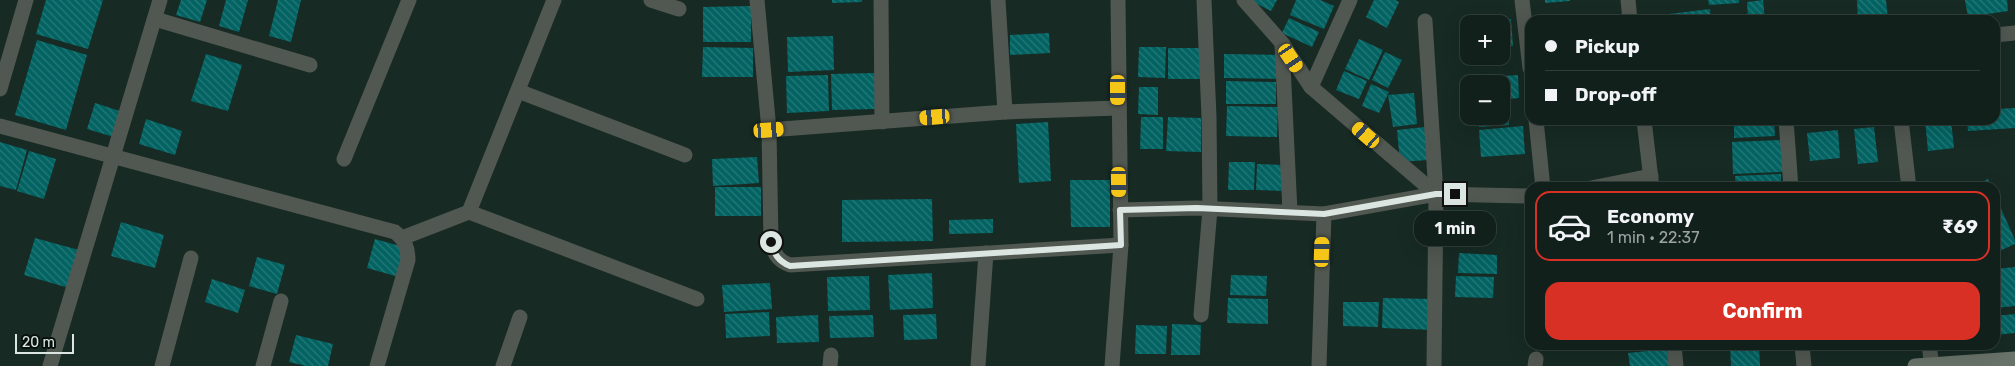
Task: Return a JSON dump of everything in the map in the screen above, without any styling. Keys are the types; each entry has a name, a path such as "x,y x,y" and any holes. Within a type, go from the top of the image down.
{"street":[{"path":"0,89 26,0"},
{"path":"50,366 160,0"},
{"path":"344,159 408,0"},
{"path":"469,212 554,0"},
{"path":"651,0 680,10"},
{"path":"757,0 769,130 771,242 780,262 790,266 1121,245"},
{"path":"881,0 882,122"},
{"path":"998,0 1006,112"},
{"path":"1112,366 1121,245 1118,0"},
{"path":"1201,316 1210,209 1209,116 1204,0"},
{"path":"1244,0 1282,43 1311,87 1436,194"},
{"path":"1311,87 1350,0"},
{"path":"1522,0 1525,26"},
{"path":"1628,0 1630,15"},
{"path":"155,19 310,65"},
{"path":"1425,21 1436,194 1434,366"},
{"path":"2000,36 2015,34"},
{"path":"1282,43 1290,212"},
{"path":"518,91 685,156"},
{"path":"769,130 1006,112 1118,108"},
{"path":"1537,125 1542,182"},
{"path":"1645,125 1652,182"},
{"path":"1786,125 1791,182"},
{"path":"1902,125 1908,182"},
{"path":"0,126 395,232 402,238 407,249 408,260 377,366"},
{"path":"1120,210 1210,209 1324,214 1436,194 1525,196"},
{"path":"402,238 469,212 697,299"},
{"path":"1318,366 1324,214"},
{"path":"978,366 986,254"},
{"path":"162,366 191,258"},
{"path":"263,366 282,300"},
{"path":"503,366 520,317"},
{"path":"1674,350 1676,366"},
{"path":"1802,350 1804,366"},
{"path":"1930,350 1932,365"},
{"path":"1915,366 2015,359"}],"building":[{"path":"46,0 103,0 88,49 36,34"},
{"path":"181,0 207,0 200,22 176,15"},
{"path":"226,0 248,0 239,32 219,26"},
{"path":"278,0 301,0 291,42 269,36"},
{"path":"832,0 862,0 862,2 832,3"},
{"path":"1249,0 1277,0 1271,11"},
{"path":"1296,0 1320,0 1334,6 1324,29 1290,15"},
{"path":"1374,0 1395,0 1399,2 1387,28 1366,17"},
{"path":"1545,0 1570,0 1570,1 1545,3"},
{"path":"1708,0 1739,0 1739,3 1709,5"},
{"path":"1763,0 1764,15 1748,15 1747,2"},
{"path":"1857,0 1886,0 1888,15 1858,15"},
{"path":"1965,0 2007,0 2008,11 1968,15"},
{"path":"751,6 751,42 703,42 703,7"},
{"path":"1710,9 1711,15 1669,15"},
{"path":"1289,18 1319,32 1312,47 1282,33"},
{"path":"1510,19 1513,46 1510,46"},
{"path":"1049,33 1050,53 1010,55 1010,35"},
{"path":"833,36 834,70 788,72 787,37"},
{"path":"1359,39 1383,50 1369,80 1345,69"},
{"path":"37,40 87,55 66,130 15,115"},
{"path":"703,47 753,48 753,77 702,77"},
{"path":"1139,47 1166,47 1165,78 1138,77"},
{"path":"1168,48 1201,48 1202,79 1168,79"},
{"path":"1385,52 1402,60 1388,88 1372,80"},
{"path":"206,54 242,65 228,111 191,101"},
{"path":"1224,54 1279,55 1279,79 1224,78"},
{"path":"1344,71 1367,81 1359,99 1336,90"},
{"path":"875,73 876,109 832,110 831,74"},
{"path":"828,75 829,111 787,113 786,76"},
{"path":"1518,75 1519,98 1510,99 1510,76"},
{"path":"1226,81 1276,82 1276,104 1226,104"},
{"path":"1371,84 1389,92 1379,113 1362,106"},
{"path":"1139,87 1158,87 1158,115 1138,114"},
{"path":"1414,93 1417,124 1393,127 1388,95"},
{"path":"95,103 126,113 117,138 87,129"},
{"path":"1227,106 1278,107 1277,137 1226,136"},
{"path":"2015,108 2015,128 1968,131 1967,125 2000,125 2000,109"},
{"path":"1141,117 1163,117 1163,149 1140,149"},
{"path":"1168,117 1201,118 1201,152 1166,151"},
{"path":"146,119 182,131 175,155 139,144"},
{"path":"1048,122 1051,181 1019,183 1016,124"},
{"path":"1479,125 1509,125 1479,127"},
{"path":"1734,125 1774,125 1775,136 1734,138"},
{"path":"1925,125 1952,125 1954,148 1928,151"},
{"path":"1523,126 1525,154 1481,157 1479,130"},
{"path":"1425,127 1428,160 1400,162 1397,130"},
{"path":"1874,127 1878,162 1858,164 1854,129"},
{"path":"1838,130 1840,158 1810,161 1807,133"},
{"path":"1781,140 1783,172 1733,174 1732,142"},
{"path":"0,142 27,150 16,190 0,186"},
{"path":"29,151 56,159 44,199 17,191"},
{"path":"757,157 759,183 713,186 712,159"},
{"path":"1229,162 1255,162 1254,190 1228,190"},
{"path":"1257,164 1285,165 1284,191 1256,190"},
{"path":"1781,174 1781,182 1736,182 1735,176"},
{"path":"1070,180 1110,180 1110,227 1071,227"},
{"path":"715,187 761,187 761,216 715,216"},
{"path":"932,199 933,241 842,242 842,200"},
{"path":"2000,206 2015,240 2015,244 2000,251"},
{"path":"993,219 993,233 949,234 949,220"},
{"path":"121,222 164,235 155,268 111,256"},
{"path":"35,238 79,250 69,288 24,275"},
{"path":"375,239 407,248 399,277 367,268"},
{"path":"1459,253 1497,255 1497,274 1458,273"},
{"path":"257,257 285,265 277,294 249,286"},
{"path":"2015,267 2015,306 2000,308 2000,268"},
{"path":"932,273 933,308 890,310 888,275"},
{"path":"1231,275 1267,276 1266,296 1230,295"},
{"path":"869,276 870,310 828,311 827,277"},
{"path":"1456,276 1494,277 1493,298 1455,297"},
{"path":"212,279 245,290 238,313 205,302"},
{"path":"770,283 772,309 724,312 722,285"},
{"path":"1228,298 1268,299 1268,324 1227,323"},
{"path":"1383,298 1434,299 1433,330 1382,328"},
{"path":"1343,302 1379,302 1378,327 1343,326"},
{"path":"769,312 770,336 726,338 725,314"},
{"path":"936,314 937,339 904,340 903,315"},
{"path":"2015,314 2015,333 2000,334 2000,316"},
{"path":"818,315 819,342 777,343 776,317"},
{"path":"873,315 874,337 830,338 829,316"},
{"path":"1172,324 1201,325 1200,355 1171,355"},
{"path":"1136,325 1167,326 1166,354 1135,354"},
{"path":"296,335 333,344 328,366 306,366 289,362"},
{"path":"1667,350 1670,366 1630,366 1628,353"},
{"path":"1730,350 1759,350 1760,366 1731,366"}],"route":[{"path":"771,242 780,262 790,266 1121,245 1120,210 1197,208 1324,214 1436,194 1455,194"}]}
